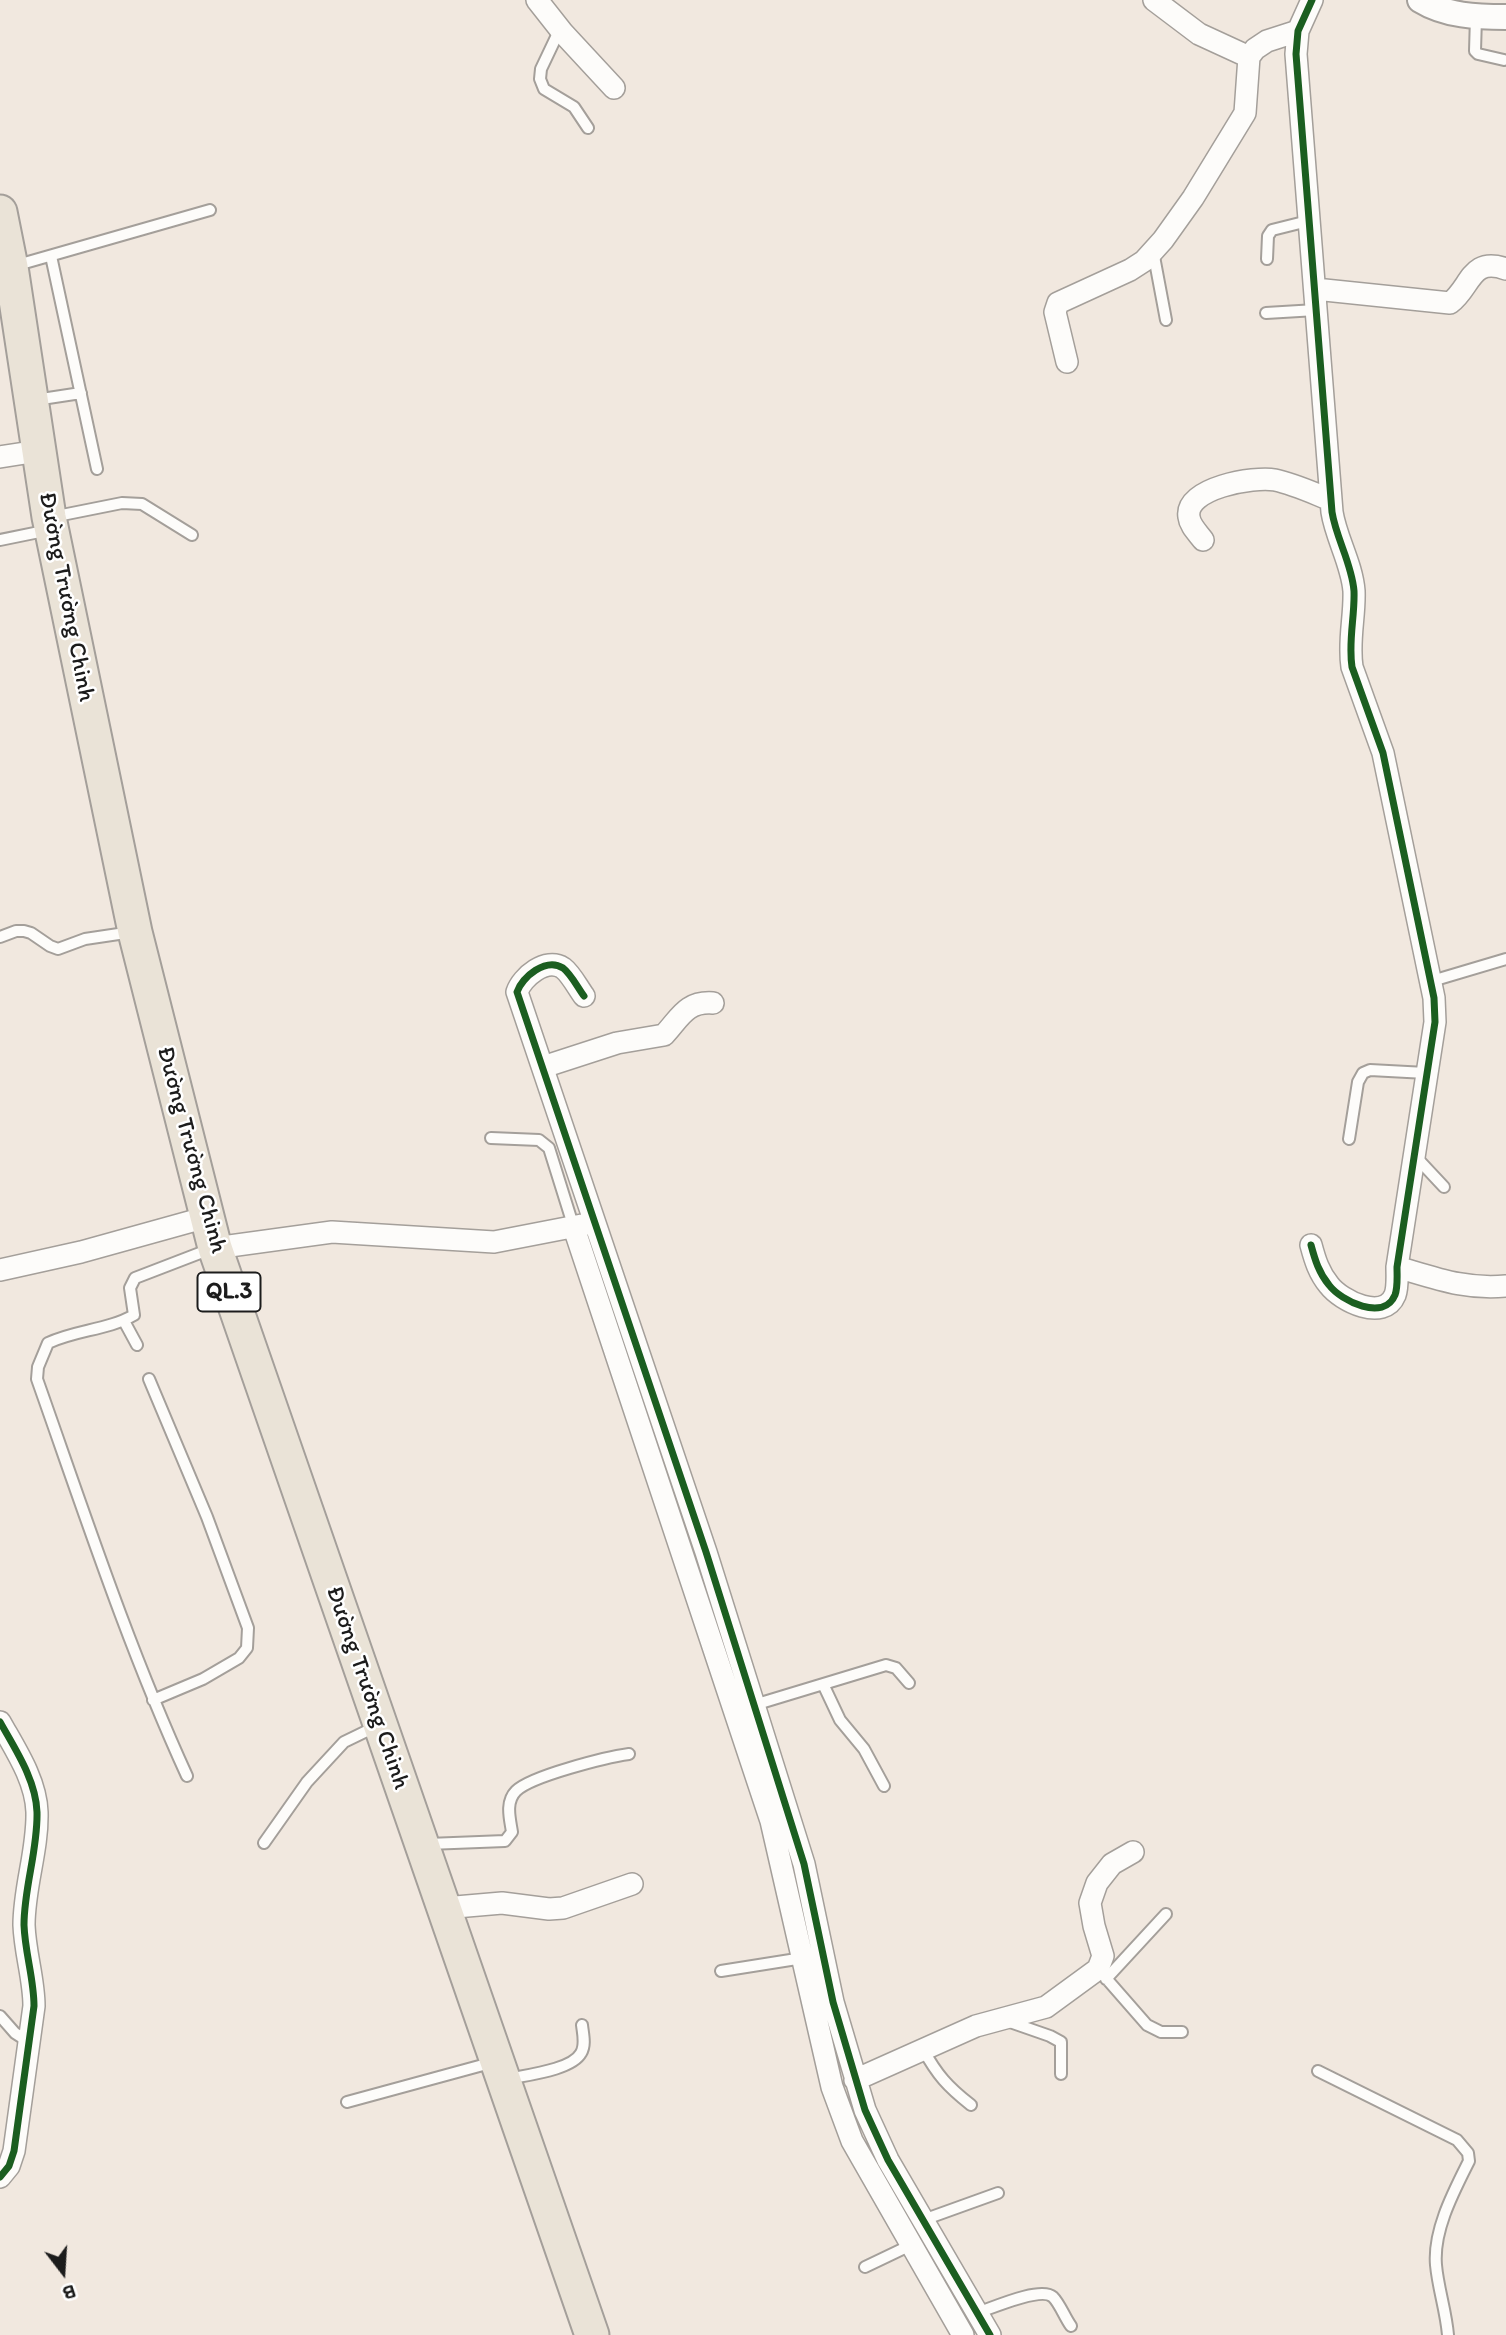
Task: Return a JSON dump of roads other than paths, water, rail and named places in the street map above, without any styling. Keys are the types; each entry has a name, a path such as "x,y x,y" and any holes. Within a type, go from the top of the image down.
{"highway":[{"name":"Đường Trường Chinh","path":"0,212 8,275 50,523 135,932 211,1232 592,2335"}],"street":[{"path":"537,0 614,88"},
{"path":"1154,0 1199,34 1249,57"},
{"path":"1311,1245 1316,1265 1329,1287 1343,1299 1361,1306 1380,1308 1392,1300 1396,1293 1397,1267 1435,1022 1432,981 1382,752 1352,667 1350,651 1354,592 1334,526 1296,54 1298,31 1312,0"},
{"path":"1420,0 1432,8 1476,17 1506,17"},
{"path":"1067,362 1055,312 1058,303 1130,270 1153,251 1194,198 1245,113 1249,57 1255,49 1268,41 1298,31"},
{"path":"1315,299 1450,303 1478,270 1495,265 1506,269"},
{"path":"0,457 38,451"},
{"path":"1203,540 1192,526 1188,516 1190,508 1196,498 1226,485 1274,480 1331,500"},
{"path":"584,996 562,967 554,965 546,966 522,980 517,992 543,1067 584,1225 696,1555 754,1705 809,1882 832,2002 855,2080 875,2135 990,2335"},
{"path":"543,1067 617,1043 664,1035 688,1007 701,1002 713,1003"},
{"path":"0,1270 81,1252 211,1232 332,1232 494,1242 584,1225"},
{"path":"1397,1267 1460,1286 1506,1286"},
{"path":"696,1555 771,1821 832,2087 842,2118 852,2141 963,2335"},
{"path":"0,1722 22,1762 37,1810 24,1927 34,1987 29,2042 14,2151 9,2166 0,2177"},
{"path":"855,2080 976,2026 1046,2007 1102,1974 1103,1956 1090,1903 1097,1883 1112,1864 1133,1852"},
{"path":"443,1908 502,1903 549,1909 563,1908 632,1884"}],"lane":[{"path":"1476,17 1475,51 1504,60"},
{"path":"560,29 541,69 540,79 544,89 574,107 588,128"},
{"path":"8,275 51,256 210,210"},
{"path":"1267,260 1268,236 1272,230 1308,221"},
{"path":"1153,251 1166,320"},
{"path":"51,256 97,469"},
{"path":"1266,313 1315,299"},
{"path":"31,401 81,393"},
{"path":"0,540 122,503 142,504 192,535"},
{"path":"0,937 16,930 24,931 58,949 85,939 135,932"},
{"path":"1432,981 1506,959"},
{"path":"1349,1139 1358,1082 1363,1073 1370,1070 1426,1073"},
{"path":"491,1138 539,1140 549,1148 584,1225"},
{"path":"1414,1154 1444,1186"},
{"path":"187,1776 153,1700 37,1379 38,1367 48,1343 63,1336 124,1321 134,1315 130,1288 135,1278 211,1232"},
{"path":"124,1321 138,1345"},
{"path":"149,1379 207,1517 248,1628 247,1648 239,1658 203,1679 153,1700"},
{"path":"754,1705 886,1665 896,1668 909,1683"},
{"path":"822,1684 840,1720 864,1749 884,1786"},
{"path":"264,1843 307,1782 344,1742 380,1725"},
{"path":"421,1844 505,1841 512,1832 508,1805 516,1791 533,1781 592,1762 629,1754"},
{"path":"1166,1914 1102,1974 1147,2025 1161,2032 1182,2032"},
{"path":"721,1971 803,1958"},
{"path":"0,2016 15,2033 29,2042"},
{"path":"1001,2019 1061,2042 1061,2074"},
{"path":"347,2102 500,2071 568,2065 581,2055 584,2046 582,2025"},
{"path":"923,2049 947,2087 971,2105"},
{"path":"1318,2071 1457,2140 1468,2152 1469,2161 1439,2231 1436,2263 1446,2309 1448,2335"},
{"path":"923,2220 998,2193"},
{"path":"865,2267 911,2245"},
{"path":"977,2313 1022,2297 1045,2293 1052,2297 1071,2326"}]}
